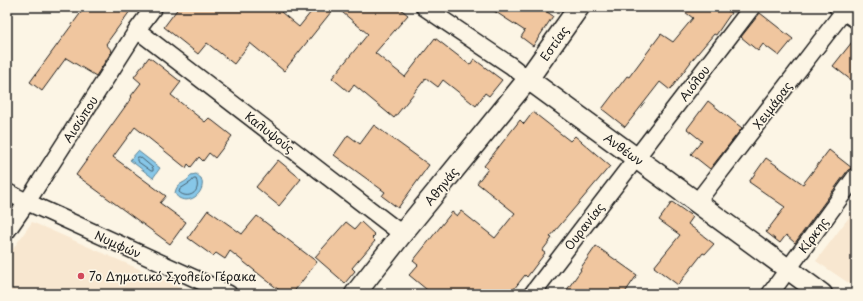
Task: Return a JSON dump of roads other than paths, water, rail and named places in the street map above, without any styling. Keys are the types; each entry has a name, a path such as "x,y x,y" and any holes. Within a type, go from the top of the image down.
{"street":[{"name":"Αισώπου","path":"7,231 137,30 154,7"},
{"name":"Ανθέων","path":"424,7 510,65 822,294"},
{"name":"Εστίας","path":"528,79 579,7"},
{"name":"Αιόλου","path":"637,158 746,9"},
{"name":"Χειμάρας","path":"697,202 846,11"},
{"name":"Καλυψούς","path":"137,30 402,234"},
{"name":"Αθηνάς","path":"355,294 528,79"},
{"name":"Ουρανίας","path":"532,294 637,158"},
{"name":"Κίρκης","path":"770,294 856,176"},
{"name":"Νυμφών","path":"7,192 229,294"}],"water":[{"path":"138,151 160,168 153,178 130,160"},
{"path":"196,174 201,178 202,183 202,188 197,196 188,200 178,198 175,193 176,189 191,175"}],"place":[{"name":"7o Δημοτικό Σχολείο Γέρακα","path":"81,276"}]}
